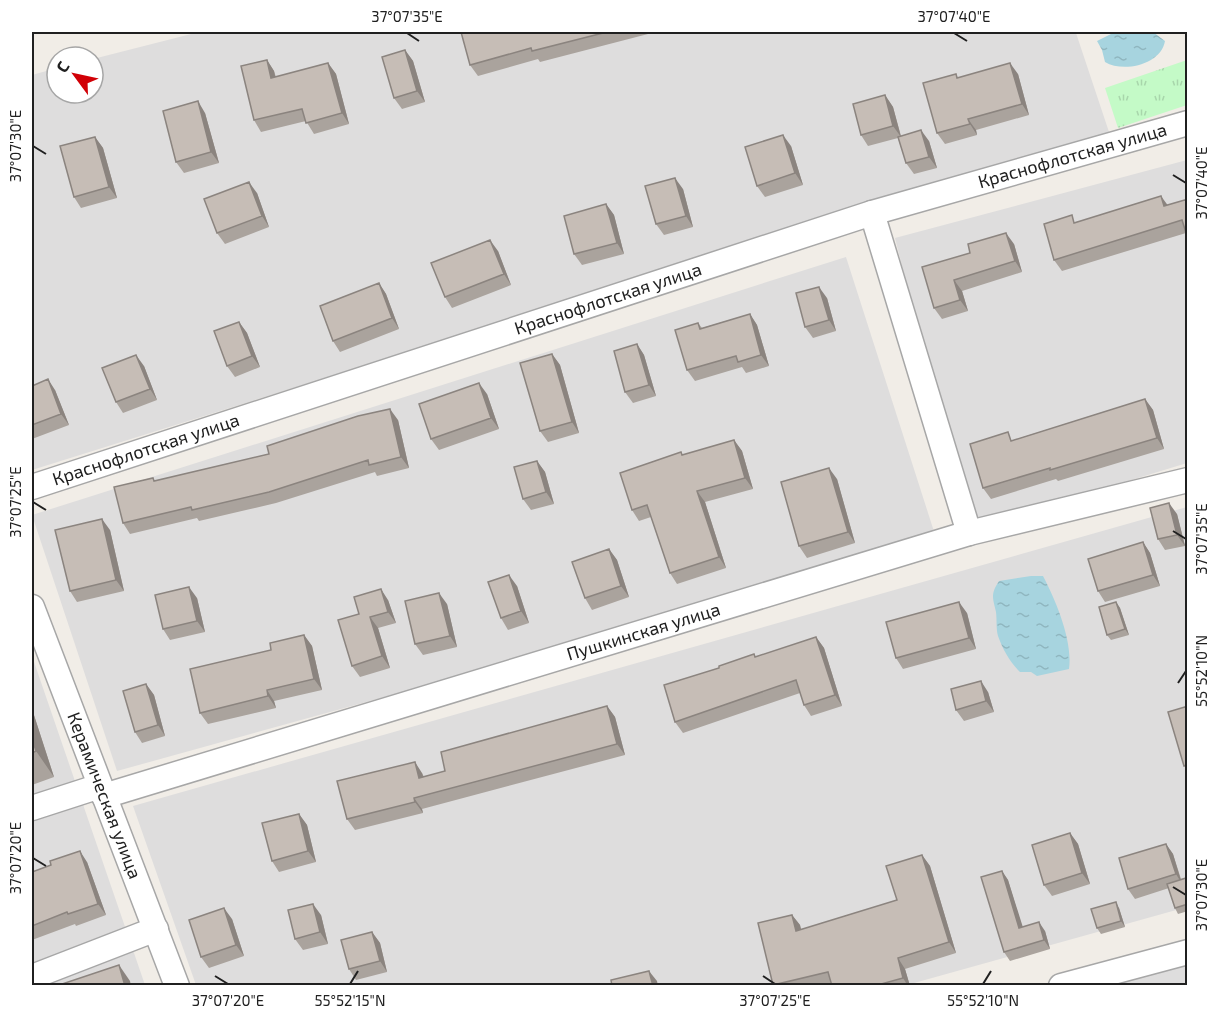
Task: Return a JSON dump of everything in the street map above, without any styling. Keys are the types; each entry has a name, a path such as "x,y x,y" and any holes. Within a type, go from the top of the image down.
{"street":[{"name":"Краснофлотская улица","path":"32,487 872,213 1188,123"},
{"path":"872,213 969,533"},
{"name":"Пушкинская улица","path":"32,808 102,791 969,533 1188,480"},
{"name":"Керамическая улица","path":"32,607 177,986"},
{"path":"32,977 156,928"},
{"path":"1061,986 1188,952"}],"shaded area":[{"path":"199,32 1078,32 1076,33 1109,132 32,470 32,75 45,71 45,105 105,105 105,56"},
{"path":"1187,160 1187,463 968,530 895,238"},
{"path":"846,257 938,544 117,771 32,515"},
{"path":"1187,507 1187,907 907,985 196,985 133,806"},
{"path":"32,656 145,985 32,985"},
{"path":"1187,956 1187,985 1075,985"}],"green space":[{"path":"1187,60 1187,105 1118,128 1105,88"}],"water":[{"path":"1115,32 1153,32 1165,41 1162,49 1149,61 1131,67 1121,67 1105,62 1097,41"},
{"path":"1043,576 1058,609 1066,634 1070,658 1069,669 1037,676 1031,672 1020,672 1010,660 1000,641 997,633 994,590 999,581"}],"building":[{"path":"461,32 607,32 532,51 531,48 470,65"},
{"path":"405,50 417,91 394,98 382,57"},
{"path":"267,60 271,78 328,63 342,113 306,123 302,109 254,120 241,66"},
{"path":"1010,63 1022,104 968,119 970,124 937,133 923,83 956,74 957,78"},
{"path":"885,95 893,126 861,135 853,104"},
{"path":"198,101 211,152 176,162 163,111"},
{"path":"921,130 929,157 906,163 898,137"},
{"path":"783,135 795,173 757,186 745,147"},
{"path":"95,137 109,187 74,197 60,146"},
{"path":"675,178 686,216 656,224 645,186"},
{"path":"249,182 262,216 217,233 204,199"},
{"path":"1161,196 1164,206 1188,199 1188,239 1182,220 1054,260 1044,224 1072,215 1074,223"},
{"path":"606,204 617,243 574,254 564,216"},
{"path":"1006,233 1015,261 954,280 960,300 934,308 922,267 970,253 968,244"},
{"path":"490,240 504,274 445,297 431,263"},
{"path":"379,283 392,318 333,341 320,306"},
{"path":"819,287 829,320 805,327 796,293"},
{"path":"750,314 761,355 738,362 736,356 687,370 675,330 698,323 700,329"},
{"path":"239,322 252,356 227,366 214,331"},
{"path":"637,344 649,385 625,392 614,351"},
{"path":"552,354 572,422 540,431 520,363"},
{"path":"136,355 150,389 116,402 102,368"},
{"path":"48,379 61,414 32,425 32,386"},
{"path":"479,383 491,418 431,439 419,404"},
{"path":"1145,399 1157,438 983,488 970,444 1008,432 1011,441"},
{"path":"390,409 401,457 369,465 368,460 269,492 123,523 114,487 153,478 154,481 269,454 267,446 358,416"},
{"path":"734,440 745,478 697,491 719,557 670,573 647,505 632,510 620,473 681,452 682,455"},
{"path":"537,461 546,492 523,499 514,467"},
{"path":"829,468 848,532 799,546 781,482"},
{"path":"1169,503 1177,535 1158,539 1150,508"},
{"path":"102,519 116,580 70,591 55,530"},
{"path":"1143,542 1153,575 1098,591 1088,559"},
{"path":"609,549 621,586 585,598 572,562"},
{"path":"509,575 521,611 501,618 488,582"},
{"path":"189,587 197,621 163,629 155,595"},
{"path":"381,589 388,612 370,617 382,656 352,666 338,620 359,614 354,597"},
{"path":"439,593 450,636 415,644 405,601"},
{"path":"959,602 969,638 896,658 886,622"},
{"path":"1116,602 1125,629 1107,635 1099,607"},
{"path":"304,635 314,679 267,690 268,696 200,713 190,669 271,650 270,643"},
{"path":"816,637 835,695 804,705 796,680 675,722 664,685 719,668 719,666 754,654 755,657"},
{"path":"981,681 986,701 956,710 951,689"},
{"path":"146,684 158,725 135,732 123,691"},
{"path":"607,706 617,744 414,798 415,802 347,819 337,781 415,762 419,778 445,771 441,752"},
{"path":"1188,706 1188,765 1184,766 1168,712"},
{"path":"32,738 36,751 32,753"},
{"path":"299,814 308,851 272,861 262,823"},
{"path":"1070,833 1082,873 1044,885 1032,845"},
{"path":"1166,844 1176,874 1128,889 1119,858"},
{"path":"80,851 98,904 68,914 67,912 32,926 32,872 51,865 50,861"},
{"path":"922,855 949,942 898,958 903,978 874,986 832,986 828,972 773,985 758,923 792,915 796,931 897,900 886,866"},
{"path":"1002,871 1019,928 1039,922 1044,940 1004,952 981,877"},
{"path":"1186,878 1188,904 1175,908 1167,884"},
{"path":"1116,902 1121,921 1097,928 1091,909"},
{"path":"313,904 320,932 295,939 288,910"},
{"path":"224,908 236,945 201,957 189,920"},
{"path":"372,932 380,961 349,969 341,940"},
{"path":"119,965 125,986 59,986 59,985"},
{"path":"649,971 653,986 612,986 611,980"}]}
